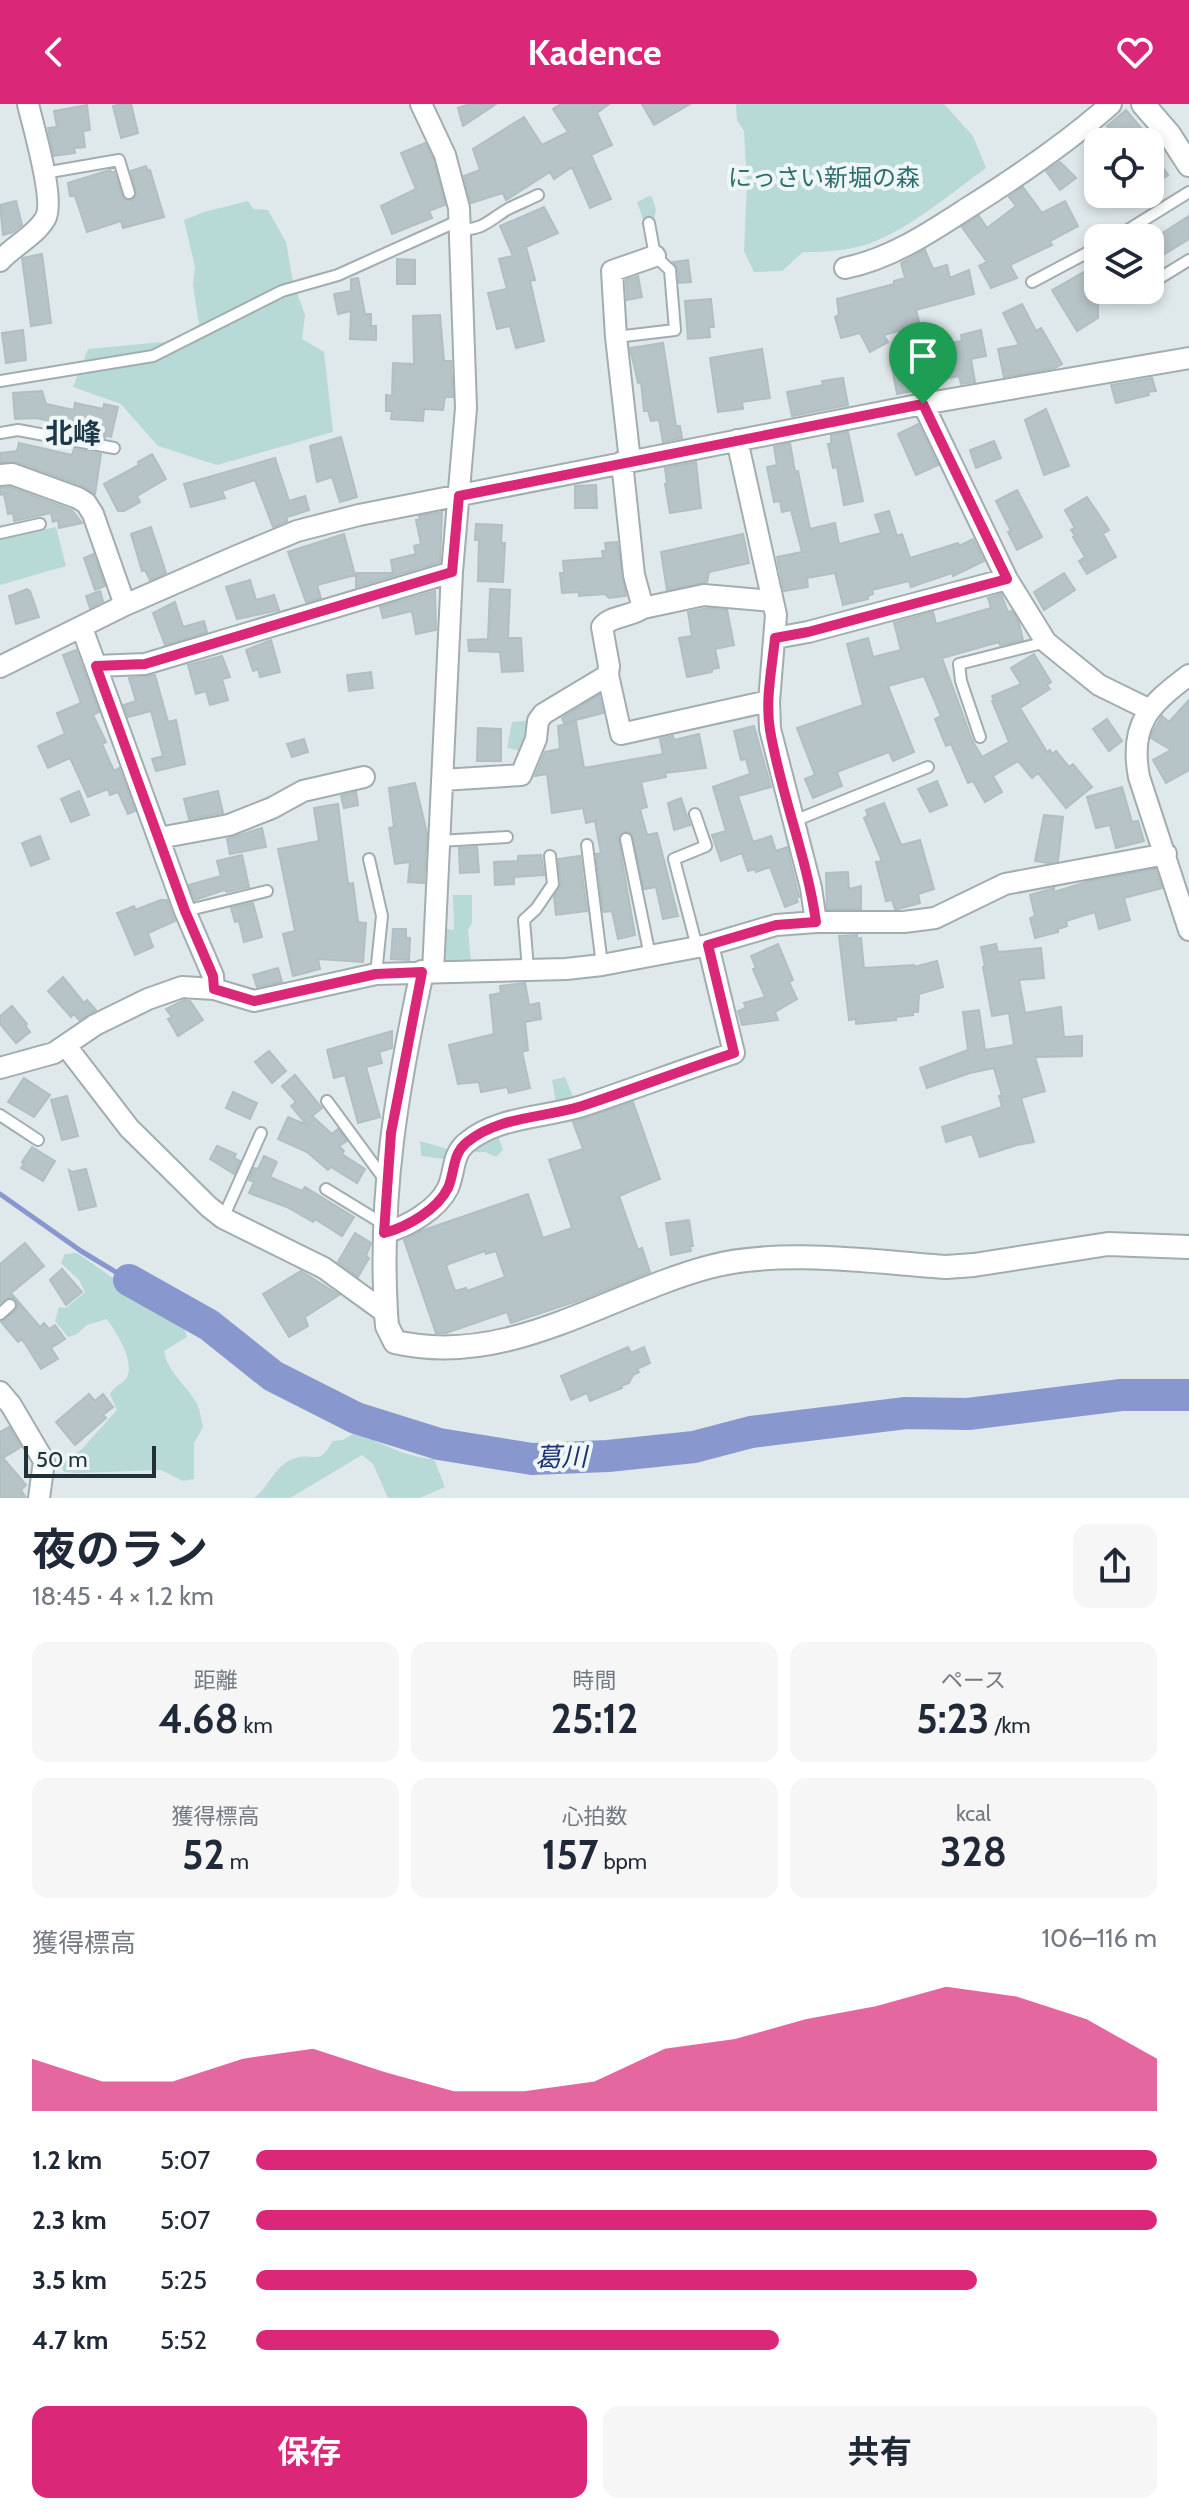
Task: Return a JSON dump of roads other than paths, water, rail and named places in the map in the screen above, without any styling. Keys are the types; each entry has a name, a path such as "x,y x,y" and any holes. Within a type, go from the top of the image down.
{"street":[{"path":"0,261 46,218 49,210 28,104"},
{"path":"845,268 890,253 945,222 1074,137 1111,104"},
{"path":"1143,104 1169,134 1189,165"},
{"path":"429,107 445,155 461,224 466,408 452,572 439,841 427,972 402,1065 387,1182 386,1313 387,1326 395,1342 420,1348 471,1345 533,1334 682,1276 709,1267 760,1258 946,1267 1108,1244 1189,1247"},
{"path":"643,608 634,575 612,271 655,256"},
{"path":"1,660 82,628 125,605 297,531 359,515 923,404 1189,358"},
{"path":"923,404 1007,579 1046,642 1099,685 1150,710"},
{"path":"737,440 776,615 769,701 770,729 811,888 816,922"},
{"path":"0,475 12,474 86,503 93,514 125,605"},
{"path":"96,666 145,664 452,572"},
{"path":"775,638 1007,579"},
{"path":"769,701 621,734 608,675 602,627 606,621 643,608 704,595 772,601"},
{"path":"82,628 185,911 213,976 214,989"},
{"path":"442,780 521,775 543,714 608,675"},
{"path":"1189,675 1165,693 1150,710 1138,731 1135,753 1139,777 1189,930"},
{"path":"159,838 240,821 303,791 364,777"},
{"path":"0,1068 54,1053 95,1025 166,992 195,986 254,1001 376,974 566,969 602,965 703,946 776,925 904,922 935,918 1005,884 1166,854"},
{"path":"385,1229 403,1228 440,1201 448,1187 456,1156 465,1144 492,1128 579,1107 734,1053 703,946"},
{"path":"66,1046 129,1128 209,1207 223,1218 324,1268 386,1313"},
{"path":"4,1405 44,1461 39,1498"}],"lane":[{"path":"44,173 119,160 129,193"},
{"path":"1138,224 1189,192"},
{"path":"0,381 153,356 282,291 338,275 461,224 471,229 490,222 538,195"},
{"path":"616,337 675,330 670,270 655,256 649,223"},
{"path":"1032,282 1084,254"},
{"path":"1164,275 1189,260"},
{"path":"0,433 18,430 114,448"},
{"path":"0,533 40,524"},
{"path":"980,737 961,681 959,664 1046,642"},
{"path":"794,821 928,767"},
{"path":"695,814 706,846 674,859 703,946"},
{"path":"439,841 507,837"},
{"path":"626,839 650,956"},
{"path":"587,845 602,965"},
{"path":"528,969 524,920 536,909 553,884 550,856"},
{"path":"369,859 382,916 376,974"},
{"path":"185,911 267,891"},
{"path":"327,1101 387,1182"},
{"path":"0,1115 38,1140"},
{"path":"223,1218 261,1133"},
{"path":"326,1189 385,1229"},
{"path":"0,1314 10,1305"}],"waterway":[{"name":"葛川","path":"0,1194 81,1251 129,1280"},
{"name":"葛川","path":"129,1280 209,1325 273,1376 356,1418 439,1444 532,1459 608,1456 694,1447 751,1432 906,1413 968,1414 1121,1395 1189,1395"}],"district":[{"name":"北峰","path":"73,433"}],"park label":[{"name":"にっさい新堀の森","path":"824,178"}]}
